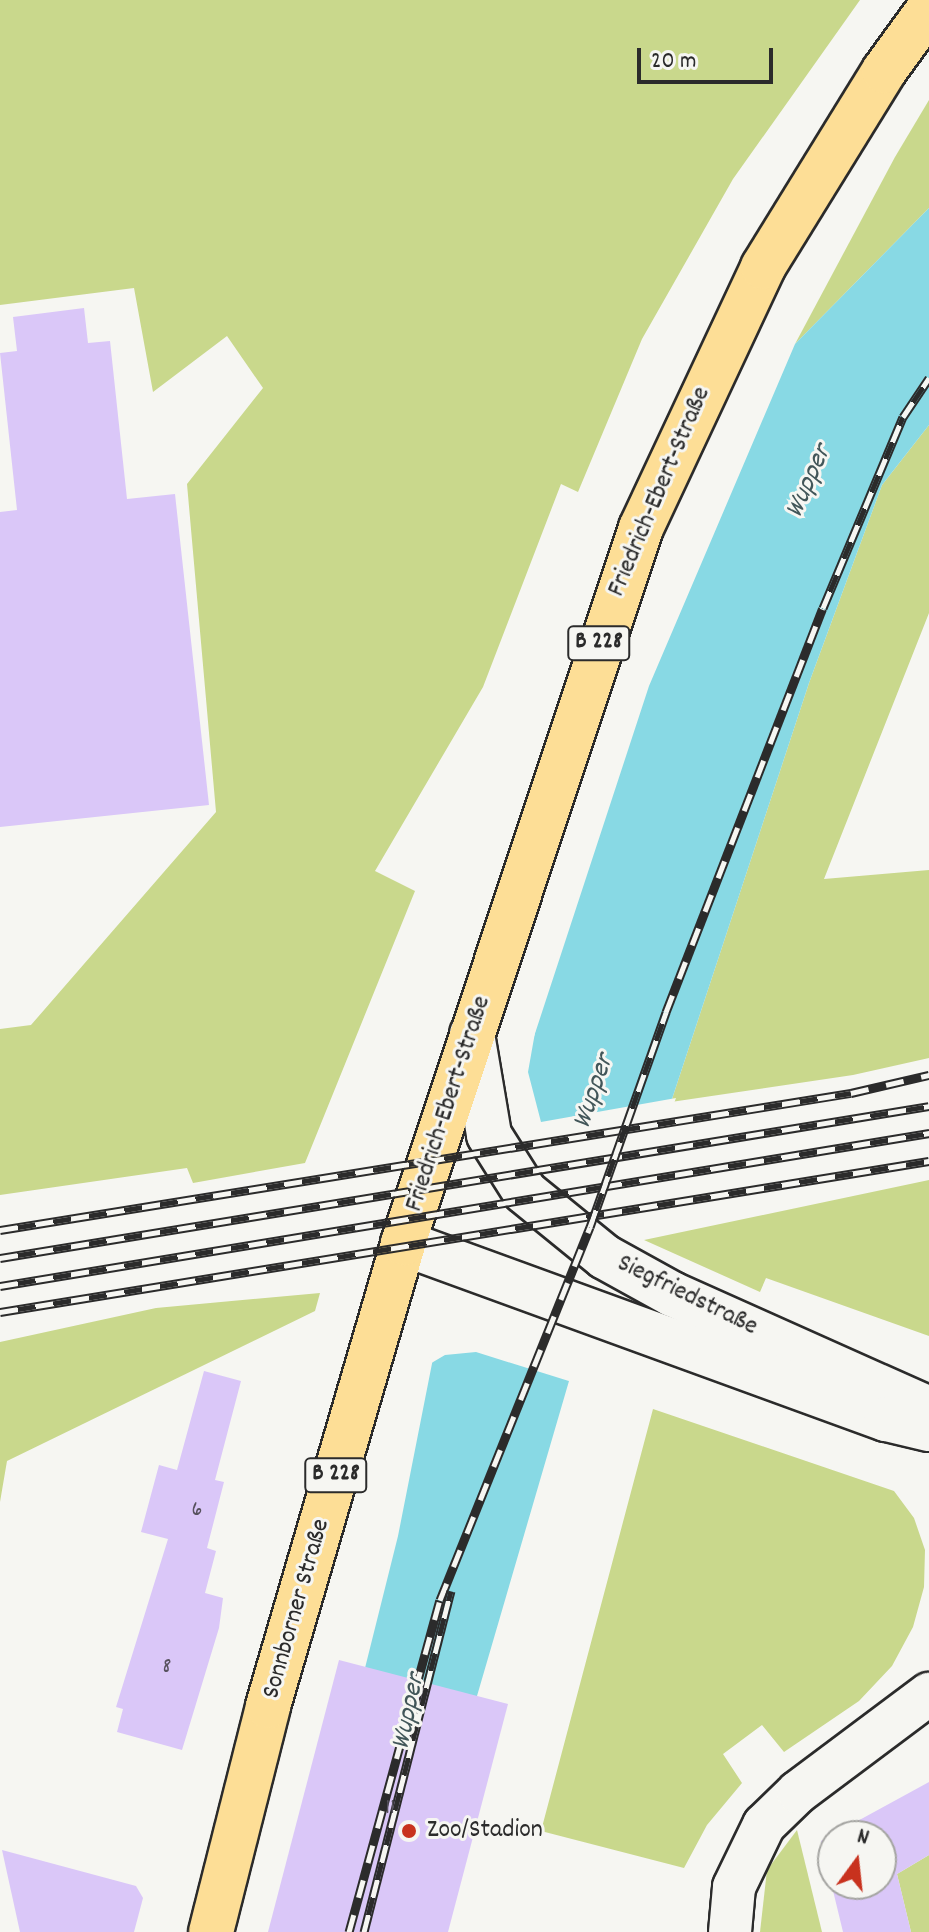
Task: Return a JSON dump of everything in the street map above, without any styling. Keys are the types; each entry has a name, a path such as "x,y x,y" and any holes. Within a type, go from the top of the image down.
{"main road":[{"name":"Friedrich-Ebert-Straße","path":"403,1243 600,641 641,528 694,408 763,267 884,71 929,9"},
{"name":"Sonnborner Straße","path":"211,1932 268,1706 403,1243"}],"street":[{"name":"Siegfriedstraße","path":"472,1034 489,1135 525,1192 605,1257 672,1294 929,1409"},
{"name":"Siegfriedstraße","path":"403,1243 886,1419 929,1429"},
{"path":"730,1932 734,1887 764,1825 798,1792 929,1694"}],"green space":[{"path":"0,0 860,0 733,179 642,339 578,492 561,484 483,687 375,871 415,891 305,1163 193,1183 187,1168 0,1195 0,1029 31,1025 216,812 187,484 263,388 227,336 153,392 134,288 0,305"},
{"path":"929,100 929,208 795,344 895,157"},
{"path":"929,425 929,613 824,879 929,870 929,1058 853,1075 671,1102 809,683 882,485"},
{"path":"929,1180 929,1336 766,1278 760,1292 644,1240"},
{"path":"320,1293 315,1311 7,1461 0,1502 0,1342 156,1308"},
{"path":"653,1409 894,1491 914,1518 925,1550 924,1587 913,1627 892,1666 859,1701 784,1752 762,1725 723,1754 742,1783 707,1825 684,1868 541,1831"},
{"path":"797,1830 822,1932 760,1932 767,1870"},
{"path":"929,1855 929,1932 911,1932 897,1874"}],"water":[{"name":"Wupper","path":"929,208 929,425 882,485 809,683 671,1102 569,1381 451,1785 299,1932 398,1536 440,1323 649,686 795,344"}],"pier":[{"path":"536,1027 528,1072 541,1122 676,1098 572,1382 476,1352 445,1355 428,1365 436,1322"}],"building":[{"path":"84,308 88,343 110,341 127,499 175,494 209,805 0,827 0,512 17,510 0,353 17,351 13,317"},
{"path":"204,1371 241,1381 215,1480 224,1482 207,1548 216,1551 205,1593 223,1598 219,1628 182,1750 117,1732 123,1709 116,1707 168,1539 141,1532 159,1465 177,1470"},
{"name":"Zoo/Stadion","path":"339,1660 508,1704 448,1932 268,1932"},
{"path":"929,1782 929,1855 897,1874 897,1820 859,1820"},
{"path":"2,1850 136,1886 143,1898 134,1932 20,1932"},
{"path":"897,1874 911,1932 843,1932 835,1900 897,1900"}],"railway":[{"path":"349,1932 440,1600 590,1227 666,1012 823,608 903,417 929,378"},
{"path":"0,1230 851,1093 929,1075"},
{"path":"0,1258 929,1106"},
{"path":"0,1286 929,1133"},
{"path":"0,1312 929,1161"},
{"path":"364,1932 451,1591"}],"place":[{"name":"Zoo/Stadion","path":"409,1831"}]}
